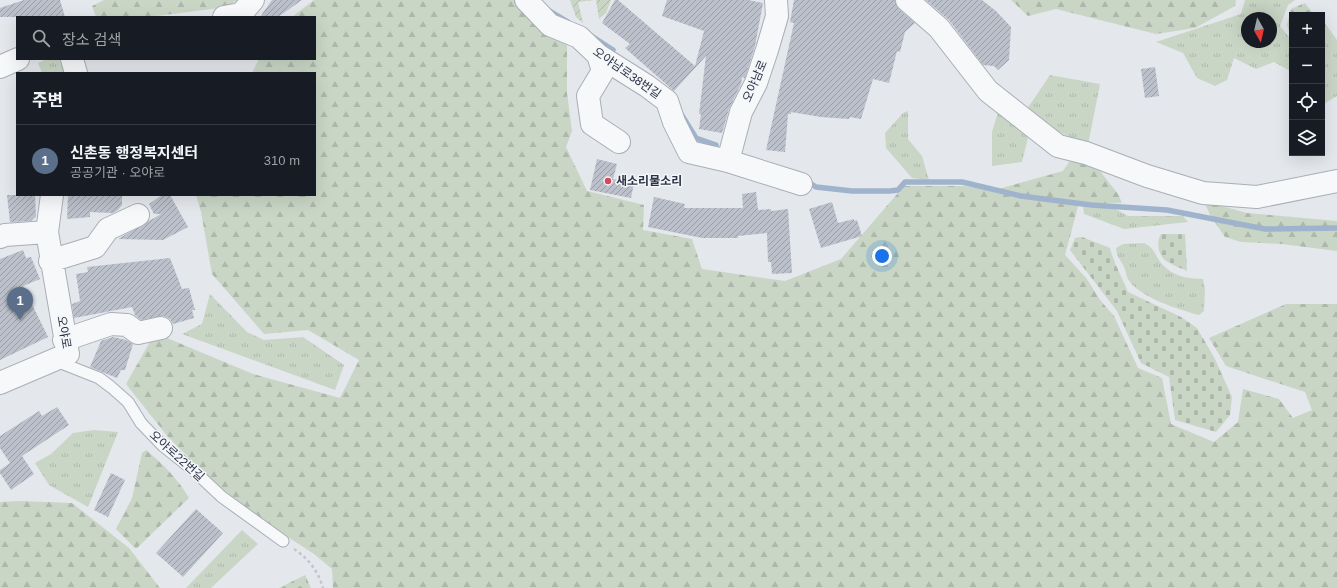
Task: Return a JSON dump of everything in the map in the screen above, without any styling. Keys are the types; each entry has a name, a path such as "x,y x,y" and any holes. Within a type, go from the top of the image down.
{"street":[{"path":"230,16 241,14 253,0"},
{"name":"오야남로38번길","path":"526,0 550,25 579,37 598,55 647,86 667,101 674,122 689,152 801,184"},
{"name":"오야남로","path":"728,162 741,112 756,83 768,50 777,16 776,0"},
{"path":"907,0 939,28 988,90 1058,146 1086,153 1147,176 1203,193 1257,197 1337,181"},
{"path":"598,55 602,71 588,96 592,124 619,142"},
{"path":"0,67 16,60"},
{"path":"72,60 76,72"},
{"name":"오야로","path":"0,383 68,354 64,340 50,261 47,232 52,196"},
{"path":"50,261 95,247 108,229 138,215"},
{"path":"0,237 5,235 47,232"},
{"path":"64,340 111,324 127,325 138,334 161,328"}],"lane":[{"name":"오야로22번길","path":"54,360 100,378 128,402 141,423 162,446 192,469 222,498 283,540"}],"path":[{"path":"283,540 302,555 318,574 323,588"}],"green space":[{"path":"104,0 238,0 227,7 157,16 96,16 92,6"},
{"path":"314,0 518,0 567,42 567,93 572,131 566,147 587,191 644,205 643,230 692,239 702,269 785,281 841,259 904,186 965,186 991,191 1063,171 1071,159 1100,171 1118,194 1122,203 1079,203 1065,255 1087,279 1100,300 1114,316 1138,368 1162,378 1171,424 1214,442 1238,422 1243,389 1279,399 1293,418 1312,410 1305,392 1226,366 1209,338 1286,304 1337,304 1337,588 333,588 332,569 314,554 233,501 168,437 126,384 155,333 253,374 340,398 359,360 308,330 264,334 212,274 201,212 196,196 316,196 316,72 252,72 258,60 316,60 316,16 293,16"},
{"path":"570,0 594,0 578,2 583,23 576,17"},
{"path":"596,0 611,0 606,13 599,19"},
{"path":"1011,0 1236,0 1235,6 1195,28 1156,34 1056,9 1028,16"},
{"path":"1245,0 1295,0 1288,5 1280,26 1289,37 1289,70 1274,62 1256,69 1234,58 1227,80 1215,86 1197,78 1183,53 1156,42 1241,14 1241,48 1277,48 1277,12 1242,12"},
{"path":"1305,3 1312,12 1290,12 1291,9"},
{"path":"1289,17 1289,32 1287,25"},
{"path":"1325,23 1337,40 1337,96 1325,103"},
{"path":"45,60 59,60 65,72 42,72 38,63"},
{"path":"1050,75 1100,84 1088,145 1043,125 1027,109"},
{"path":"908,111 908,139 922,156 929,180 912,178 886,148 885,133 903,113"},
{"path":"998,112 1028,138 1022,162 992,166 992,132"},
{"path":"1204,201 1247,213 1337,221 1337,251 1282,244 1241,242 1225,237 1210,215"},
{"path":"1083,207 1114,208 1128,216 1183,216 1188,222 1124,229 1084,214"},
{"path":"1161,234 1185,234 1187,271 1171,264 1163,258 1158,244"},
{"path":"1082,237 1110,248 1128,292 1181,317 1197,328 1214,357 1232,397 1230,415 1216,432 1175,420 1169,377 1141,363 1117,311 1070,250 1075,238"},
{"path":"1144,243 1153,250 1159,261 1166,268 1175,274 1203,279 1205,289 1204,311 1199,315 1181,310 1150,297 1133,286 1127,278 1124,267 1116,252 1116,248 1123,244"},
{"path":"210,294 247,332 264,340 303,337 344,365 335,390 182,334 202,324"},
{"path":"94,430 118,432 88,507 49,485 35,463 51,454 73,433"},
{"path":"146,450 170,472 189,498 136,549 116,529 132,498 142,453"},
{"path":"19,501 72,503 129,548 160,588 0,588 0,502"},
{"path":"242,530 258,544 211,588 186,588"},
{"path":"305,575 311,588 279,588"}],"building":[{"path":"24,0 60,0 65,16 0,17 0,8"},
{"path":"272,0 302,0 279,16 261,16"},
{"path":"615,0 618,0 695,66 704,31 662,16 667,0 748,0 763,3 755,46 745,78 742,77 741,84 729,109 722,133 699,129 701,114 699,114 706,56 674,91 625,48 630,44 602,23"},
{"path":"794,0 895,0 899,9 915,23 905,32 900,52 897,51 889,83 873,79 861,119 850,117 849,119 821,117 791,112 791,114 788,114 785,152 766,150 794,23 790,22"},
{"path":"926,0 982,0 996,11 1011,27 1009,60 998,70 994,66 983,65 949,20"},
{"path":"1155,67 1159,96 1145,98 1141,69"},
{"name":"새소리물소리","path":"597,159 617,164 613,179 634,183 631,198 590,190"},
{"path":"756,192 758,210 771,209 771,211 788,209 792,273 772,274 771,262 768,262 767,233 738,236 738,238 702,238 648,227 654,197 685,204 684,208 743,208 742,194"},
{"path":"7,195 35,196 36,216 31,221 10,222"},
{"path":"68,196 122,196 122,205 113,213 90,212 90,217 67,219"},
{"path":"161,196 171,196 188,227 163,240 118,239 161,214 154,214 149,204"},
{"path":"832,202 838,223 854,219 854,221 857,220 862,236 821,248 809,209"},
{"path":"23,250 26,258 31,257 40,279 23,286 48,337 0,360 0,259"},
{"path":"170,258 182,289 189,288 195,310 192,310 194,318 173,324 170,319 164,316 141,320 135,315 132,307 74,318 72,304 80,301 76,274 88,272 87,267"},
{"path":"113,337 126,340 133,344 125,370 121,370 117,378 90,367 101,341"},
{"path":"57,407 69,425 22,456 34,474 11,490 0,473 0,470 10,463 0,448 0,436 39,411 42,416"},
{"path":"111,473 125,480 108,517 94,510"},
{"path":"196,509 223,533 183,577 156,553"}],"waterway":[{"path":"548,10 568,22"},
{"path":"593,37 613,50"},
{"path":"681,114 696,138 716,145"},
{"path":"805,180 816,187 852,191 898,190 905,182 962,182 1021,196 1091,205 1167,210 1265,229 1337,228"}],"place":[{"name":"새소리물소리","path":"608,181"},
{"name":"신촌동 행정복지센터","path":"20,320"}]}
